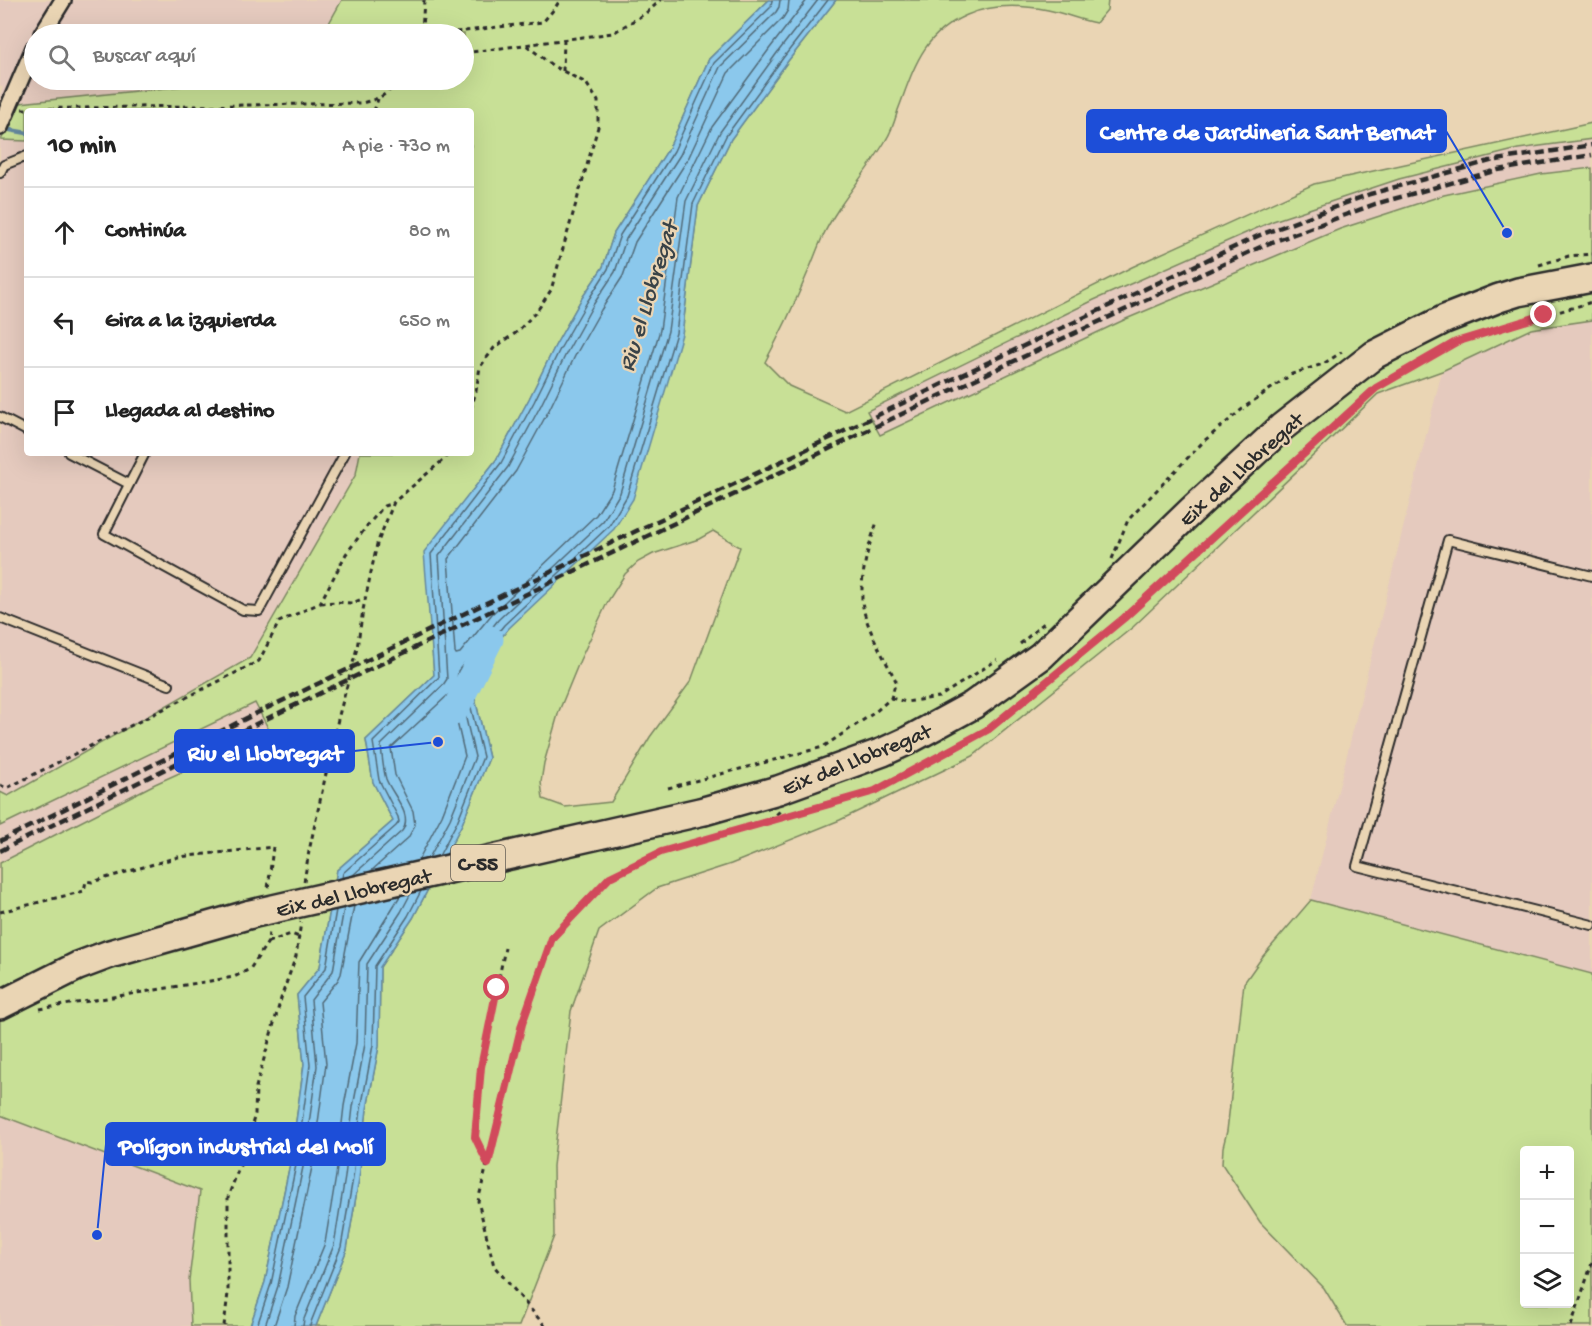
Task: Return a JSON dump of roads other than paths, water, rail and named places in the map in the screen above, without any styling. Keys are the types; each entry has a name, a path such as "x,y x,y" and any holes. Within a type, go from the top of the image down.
{"highway":[{"name":"Eix del Llobregat","path":"3,1004 78,966 110,954 263,913 704,811 778,790 883,752 973,705 1041,656 1282,427 1374,356 1446,319 1499,298 1592,278"}],"street":[{"path":"48,24 63,0"},
{"path":"0,127 24,72"}],"lane":[{"path":"0,173 4,165 24,157"},
{"path":"0,417 24,429"},
{"path":"75,456 129,484"},
{"path":"143,456 104,534 243,610 259,611 343,456"},
{"path":"1592,576 1448,540 1357,866 1592,925"},
{"path":"0,618 169,685"}],"water":[{"path":"769,0 836,0 731,139 698,206 682,334 633,499 614,529 508,629 470,677 489,758 462,824 413,918 380,967 379,1046 367,1109 359,1179 347,1249 316,1326 250,1326 265,1282 290,1164 304,1064 297,995 320,967 337,870 393,821 373,782 366,740 434,675 424,552 496,460 555,346 582,298 603,267 614,233 669,148 709,59"}],"waterway":[{"path":"10,130 24,132"},
{"name":"Riu el Llobregat","path":"454,712 490,639"}],"railway":[{"path":"0,841 259,712 953,379 1260,235 1370,194 1490,161 1592,145"},
{"path":"0,851 262,721 956,388 1267,244 1375,204 1498,170 1592,155"}],"place":[{"name":"Centre de Jardineria Sant Bernat","path":"1507,233"},
{"name":"Riu el Llobregat","path":"438,742"},
{"name":"Polígon industrial del Molí","path":"97,1235"}]}
